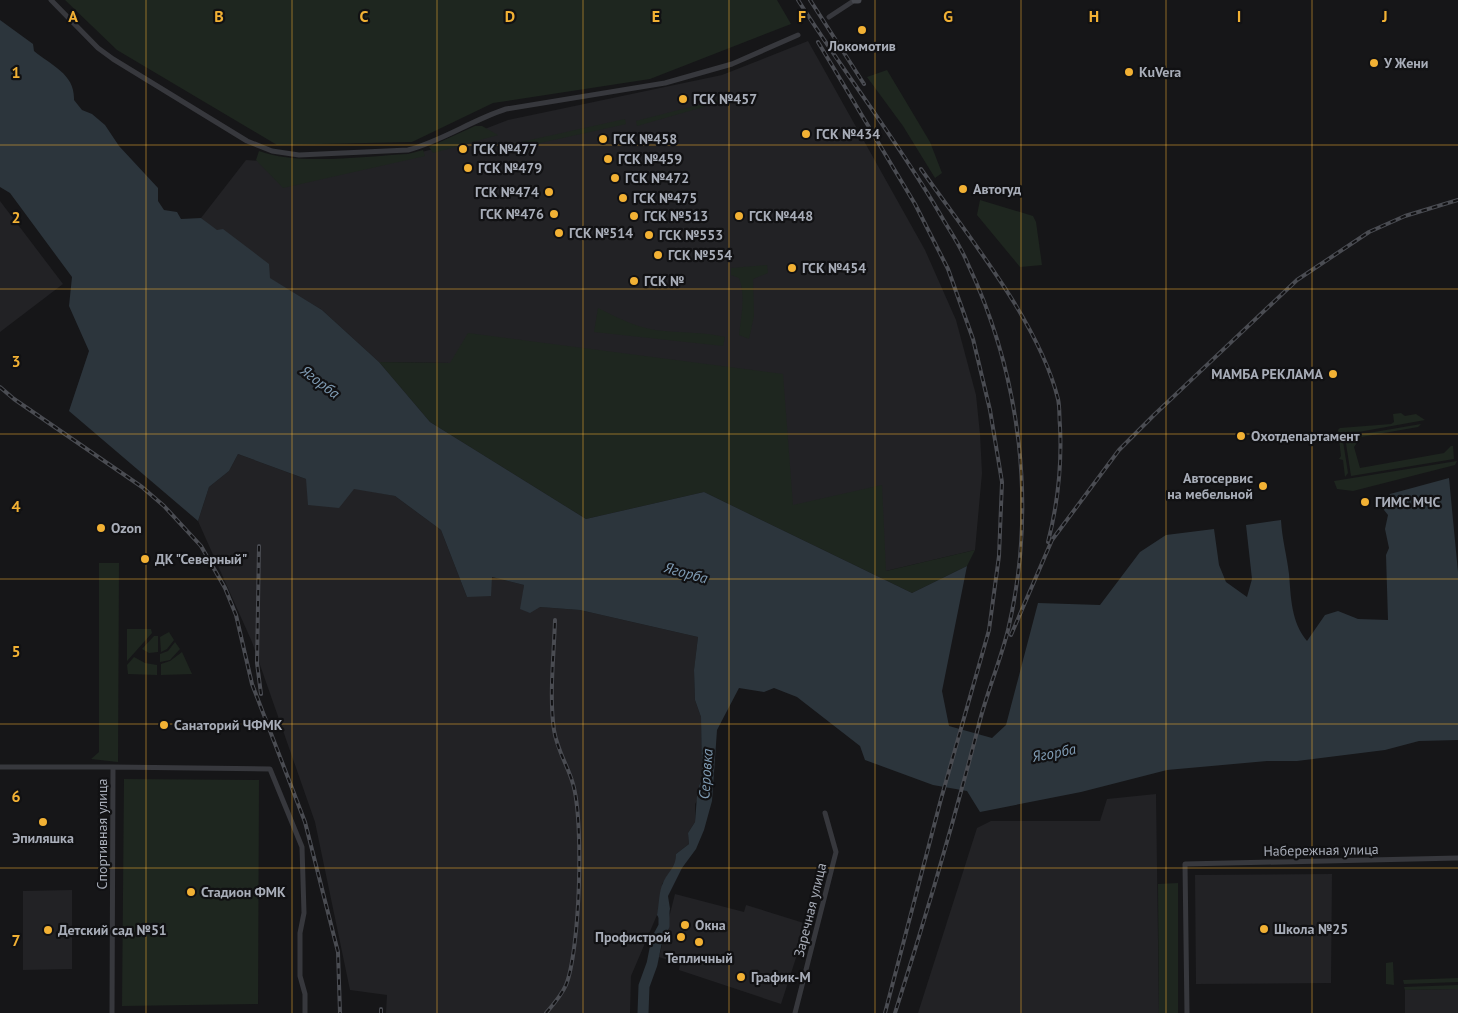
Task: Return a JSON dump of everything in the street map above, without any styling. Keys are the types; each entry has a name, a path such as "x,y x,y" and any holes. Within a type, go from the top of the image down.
{"street":[{"path":"51,0 98,48 113,59 247,141 272,151 292,155 408,150 424,146 488,115 506,109 665,83 732,64 798,35"},
{"path":"829,17 856,0"},
{"name":"Спортивная улица","path":"0,767 113,767 112,1013"},
{"path":"113,767 270,768 302,847 304,913 300,933 300,976 305,994 305,1013"},
{"name":"Заречная улица","path":"795,1013 836,852 825,813"},
{"name":"Набережная улица","path":"1187,1013 1185,864 1458,858"}],"shaded area":[{"path":"65,0 777,0 791,24 650,79 493,103 412,142 277,145 117,50"},
{"path":"808,41 925,250 956,320 976,395 980,434 982,473 975,550 886,571 793,505 450,363 379,362 322,310 269,278 201,218 246,160 291,163 407,156 433,149 508,120 722,75"},
{"path":"887,70 930,142 942,173 935,178 903,126 867,77"},
{"path":"729,97 731,99 637,126 636,121"},
{"path":"625,119 626,124 513,149 512,144"},
{"path":"475,126 482,126 498,135 433,153 429,147"},
{"path":"423,150 425,156 283,188 256,160 259,151 275,156 293,158 332,159 408,154"},
{"path":"980,200 1033,216 1036,222 1042,265 1020,267 977,215"},
{"path":"0,201 63,284 0,332"},
{"path":"767,265 768,273 753,279 754,316 749,339 739,335 742,292 739,278 731,275 731,268"},
{"path":"598,308 622,320 648,329 725,337 723,346 594,332"},
{"path":"468,333 783,374 793,505 882,485 886,571 975,550 967,566 912,593 704,492 586,519 430,422 379,362 450,363"},
{"path":"1401,413 1405,416 1416,414 1425,420 1342,435 1348,473 1345,477 1343,460 1339,459 1341,456 1338,430 1340,428 1391,424 1394,422 1393,414"},
{"path":"1421,424 1418,427 1361,437 1354,447 1360,468 1444,453 1451,446 1453,446 1454,459 1351,476 1345,437"},
{"path":"238,454 306,479 395,496 441,530 467,597 491,577 524,585 521,609 540,607 580,610 698,637 694,671 695,700 701,717 702,778 699,786 701,794 695,804 695,822 688,833 689,844 676,854 676,864 662,884 661,901 657,915 631,976 630,1013 386,1013 387,995 350,990 315,822 252,642 198,521 209,487 229,471"},
{"path":"1457,461 1455,465 1353,491 1337,489 1334,481"},
{"path":"99,563 119,563 118,762 91,759 99,752"},
{"path":"127,629 151,629 152,633 127,661"},
{"path":"169,632 174,640 167,649 161,652 160,637"},
{"path":"154,636 158,636 158,652 149,653 142,649"},
{"path":"175,642 180,649 170,660 160,662 160,654 168,651"},
{"path":"182,652 192,674 161,675 161,664 170,661"},
{"path":"134,657 145,663 157,665 157,675 128,674 127,665"},
{"name":"Стадион ФМК","path":"124,779 259,780 258,1004 122,1006"},
{"path":"1156,794 1159,1013 918,1013 977,828 991,821 1100,821 1107,799"},
{"name":"Школа №25","path":"1332,874 1331,983 1196,984 1195,875"},
{"path":"1178,883 1178,1013 1159,1013 1158,884"},
{"name":"Детский сад №51","path":"72,890 72,969 23,970 23,891"},
{"path":"675,894 744,912 746,905 807,924 781,1004 679,970 680,964 659,957"},
{"path":"1393,962 1394,985 1386,984 1386,963"},
{"path":"1458,978 1458,982 1404,984 1403,980"},
{"path":"1458,985 1458,989 1405,990 1404,987"},
{"path":"1458,989 1458,1013 1405,1013 1405,990"}],"water":[{"name":"Ягорба","path":"0,20 33,44 34,51 67,77 71,83 74,100 82,110 92,114 105,125 119,146 158,188 158,201 164,210 177,212 181,219 201,218 217,230 223,229 269,264 270,278 322,310 379,362 430,422 586,519 704,492 912,593 967,566 942,691 949,726 992,738 1006,725 1038,603 1100,605 1140,552 1166,535 1214,529 1219,565 1226,582 1247,597 1252,579 1246,525 1281,520 1291,600 1298,626 1307,641 1325,615 1338,611 1358,619 1388,620 1386,555 1389,548 1385,529 1388,515 1384,510 1385,501 1390,494 1449,478 1458,572 1458,740 1419,741 1385,750 1297,761 1267,761 1167,770 1081,792 980,812 967,791 933,785 865,760 860,746 797,697 774,688 764,692 739,688 717,730 712,801 704,830 696,849 682,868 668,896 670,909 664,926 657,915 662,886 673,866 676,854 689,844 688,833 695,822 697,796 701,794 699,786 702,778 701,717 695,700 694,670 698,637 580,610 540,607 530,613 520,609 524,585 492,577 491,596 467,597 441,530 395,496 354,489 339,508 308,505 306,479 238,454 229,471 209,487 198,521 69,411 89,351 69,306 72,277 10,193 0,187"}],"waterway":[{"name":"Серовка","path":"643,1013 644,986 652,964 657,939 664,926 664,911"}],"railway":[{"path":"798,0 906,160 964,256 985,305 1000,350 1011,396 1019,443 1022,490 1021,537 1017,584 1008,630 982,712 929,905 895,1013"},
{"path":"810,0 864,84"},
{"path":"818,42 915,204 948,269 973,339 990,410 1002,482 999,556 989,630 941,799 885,1013"},
{"path":"921,169 1000,280 1035,340 1049,370 1059,402 1060,456 1054,513 1048,542"},
{"path":"1011,635 1052,540 1119,450 1154,415 1297,280 1369,232 1405,216 1458,200"},
{"path":"0,387 14,399 142,487 164,506 201,546 225,588 236,615 252,684 305,822 338,952 340,1013"},
{"path":"259,546 257,663 261,694"},
{"path":"546,1013 566,985 571,968 575,944 579,885 579,826 576,802 571,777 560,751 554,730 552,689 555,620"}],"place":[{"name":"Локомотив","path":"862,30"},
{"name":"У Жени","path":"1374,63"},
{"name":"KuVera","path":"1129,72"},
{"name":"ГСК №457","path":"683,99"},
{"name":"ГСК №434","path":"806,134"},
{"name":"ГСК №458","path":"603,139"},
{"name":"ГСК №477","path":"463,149"},
{"name":"ГСК №459","path":"608,159"},
{"name":"ГСК №479","path":"468,168"},
{"name":"ГСК №472","path":"615,178"},
{"name":"Автогуд","path":"963,189"},
{"name":"ГСК №474","path":"549,192"},
{"name":"ГСК №475","path":"623,198"},
{"name":"ГСК №476","path":"554,214"},
{"name":"ГСК №513","path":"634,216"},
{"name":"ГСК №448","path":"739,216"},
{"name":"ГСК №514","path":"559,233"},
{"name":"ГСК №553","path":"649,235"},
{"name":"ГСК №554","path":"658,255"},
{"name":"ГСК №454","path":"792,268"},
{"name":"ГСК №","path":"634,281"},
{"name":"МАМБА РЕКЛАМА","path":"1333,374"},
{"name":"Охотдепартамент","path":"1241,436"},
{"name":"Автосервис на мебельной","path":"1263,486"},
{"name":"ГИМС МЧС","path":"1365,502"},
{"name":"Ozon","path":"101,528"},
{"name":"ДК \"Северный\"","path":"145,559"},
{"name":"Санаторий ЧФМК","path":"164,725"},
{"name":"Эпиляшка","path":"43,822"},
{"name":"Стадион ФМК","path":"191,892"},
{"name":"Окна","path":"685,925"},
{"name":"Школа №25","path":"1264,929"},
{"name":"Детский сад №51","path":"48,930"},
{"name":"Профистрой","path":"681,937"},
{"name":"Тепличный","path":"699,942"},
{"name":"График-М","path":"741,977"}]}
